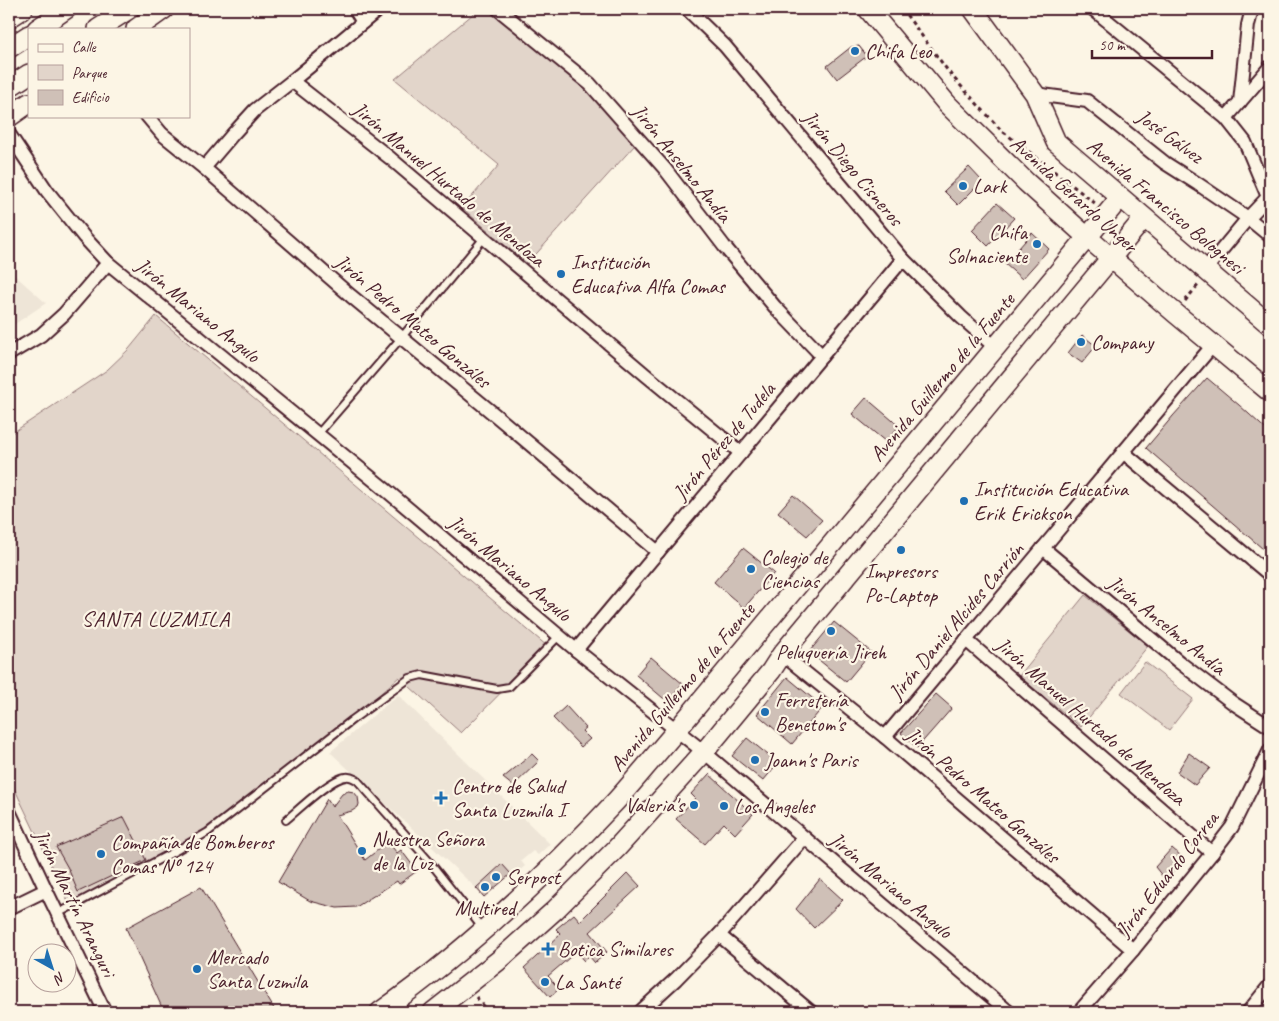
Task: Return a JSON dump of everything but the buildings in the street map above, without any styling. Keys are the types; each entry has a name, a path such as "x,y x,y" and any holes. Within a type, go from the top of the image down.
{"main road":[{"path":"9,18 23,9"},
{"path":"38,28 66,9"},
{"path":"100,28 129,9"},
{"path":"137,28 164,9"},
{"name":"Avenida Gerardo Unger","path":"868,9 947,104 1026,182 1212,345 1270,392"},
{"path":"973,9 1035,94"},
{"path":"9,48 28,36"},
{"path":"9,87 28,75"},
{"name":"Avenida Francisco Bolognesi","path":"1035,94 1056,142 1270,324"},
{"path":"9,117 28,104"},
{"name":"Avenida Guillermo de la Fuente","path":"380,1012 484,930 561,858 616,801 1120,198"},
{"path":"433,1012 498,960 555,910 616,849 704,752 771,672 782,654 1144,218"}],"street":[{"path":"355,9 363,22"},
{"path":"204,168 255,110 379,9"},
{"name":"Jirón Anselmo Andía","path":"498,9 590,84 665,169 724,246 775,307 822,356"},
{"name":"Jirón Diego Cisneros","path":"687,9 725,46 903,259 961,317 995,347"},
{"path":"1093,9 1226,118 1245,142 1269,196 1248,218 1207,271"},
{"path":"1240,102 1248,25 1252,9"},
{"path":"1226,118 1270,67"},
{"name":"Jirón Manuel Hurtado de Mendoza","path":"292,81 390,158 647,376 741,453"},
{"name":"José Gálvez","path":"1035,94 1087,101 1165,163 1248,218 1270,236"},
{"name":"Jirón Pedro Mateo Gonzáles","path":"149,118 162,134 204,168 351,296 658,552"},
{"name":"Jirón Mariano Angulo","path":"9,134 47,191 84,237 108,263 394,496 576,650 704,752 1009,1012"},
{"name":"Jirón Pérez de Tudela","path":"576,650 903,259"},
{"path":"9,354 40,335 64,314 108,263"},
{"name":"Jirón Daniel Alcides Carrión","path":"885,737 1212,345"},
{"path":"1123,452 1270,575"},
{"name":"Jirón Anselmo Andía","path":"1043,548 1179,662 1233,703 1270,727"},
{"name":"Jirón Manuel Hurtado de Mendoza","path":"966,640 1212,853"},
{"name":"Jirón Pedro Mateo Gonzáles","path":"782,654 885,737 1133,950"},
{"name":"Jirón Eduardo Correa","path":"1079,1012 1133,950 1232,826 1270,750"},
{"name":"Jirón Martín Aranguri","path":"9,811 101,1011"},
{"path":"640,1012 719,935 804,838"},
{"path":"9,908 46,890"},
{"path":"719,935 811,1012"},
{"path":"1248,1012 1270,985"}],"lane":[{"path":"318,434 484,238"},
{"path":"57,914 208,832 352,720 410,678 422,675 486,688 509,687 559,636"},
{"path":"286,820 331,783 340,778 352,777 357,780 429,861 484,930"}],"path":[{"path":"909,9 906,13 951,75 1002,130 1039,161"},
{"path":"1175,313 1207,271"}],"shaded area":[{"path":"9,268 46,303 9,328"},
{"name":"Centro de Salud Santa Luzmila I","path":"398,695 550,844 538,855 533,851 521,861 525,866 513,876 501,864 476,888 330,752"}],"green space":[{"path":"479,9 489,9 585,87 635,145 527,264 462,208 499,165 395,79"},
{"path":"156,316 547,646 461,733 399,677 356,715 189,844 73,912 9,777 9,435 107,370 129,349"},
{"path":"1085,595 1148,646 1081,727 1019,676"},
{"path":"1145,662 1193,699 1169,730 1121,693"}],"place":[{"name":"Chifa Leo","path":"855,51"},
{"name":"Lark","path":"963,186"},
{"name":"Chifa Solnaciente","path":"1037,244"},
{"name":"Institución Educativa Alfa Comas","path":"561,274"},
{"name":"Company","path":"1081,342"},
{"name":"Institución Educativa Erik Erickson","path":"964,501"},
{"name":"Impresors Pc-Laptop","path":"901,550"},
{"name":"Colegio de Ciencias","path":"751,569"},
{"name":"Peluquería Jireh","path":"831,631"},
{"name":"Ferretería Benetom's","path":"765,712"},
{"name":"Joann's Paris","path":"755,760"},
{"name":"Centro de Salud Santa Luzmila I","path":"441,798"},
{"name":"Valeria's","path":"694,805"},
{"name":"Los Angeles","path":"724,806"},
{"name":"Nuestra Señora de la Luz","path":"362,851"},
{"name":"Compañía de Bomberos Comas Nº 124","path":"101,854"},
{"name":"Serpost","path":"496,877"},
{"name":"Multired","path":"485,887"},
{"name":"Botica Similares","path":"548,949"},
{"name":"Mercado Santa Luzmila","path":"197,969"},
{"name":"La Santé","path":"545,982"}],"district":[{"name":"SANTA LUZMILA","path":"156,618"}]}
